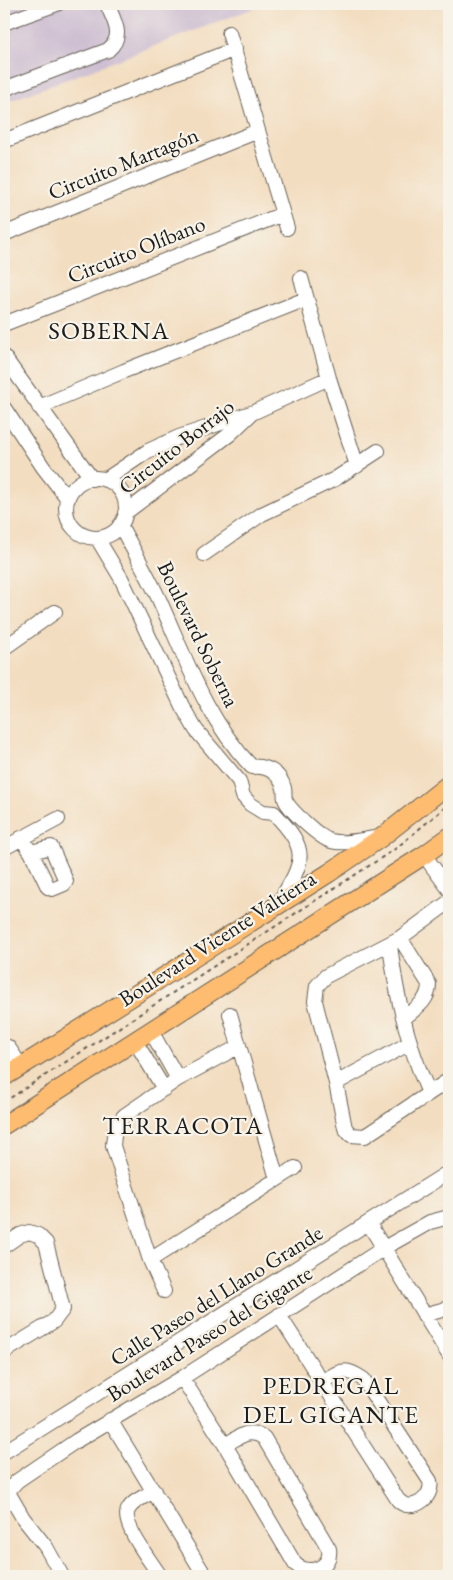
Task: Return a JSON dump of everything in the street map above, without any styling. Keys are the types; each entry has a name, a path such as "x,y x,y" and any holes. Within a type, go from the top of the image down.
{"main road":[{"name":"Boulevard Vicente Valtierra","path":"4,1077 276,907 382,837 449,784"},
{"name":"Boulevard Vicente Valtierra","path":"4,1126 424,855 447,844"}],"street":[{"path":"4,23 57,4"},
{"path":"4,89 108,50 116,44 118,37 116,26 107,4"},
{"path":"229,33 287,228"},
{"path":"4,141 235,49"},
{"name":"Circuito Martagón","path":"4,234 258,131"},
{"name":"Circuito Olíbano","path":"4,324 283,214"},
{"path":"301,278 329,378 357,466"},
{"path":"38,407 306,299"},
{"path":"4,357 38,407 99,479"},
{"name":"Circuito Borrajo","path":"99,479 148,451 179,437 254,412 329,378"},
{"path":"4,408 43,467 68,499"},
{"name":"Circuito Borrajo","path":"123,519 186,465 230,434 254,412"},
{"path":"204,554 262,514 336,479 378,451"},
{"path":"99,479 114,484 122,492 125,502 123,519 114,532 97,538 79,533 72,526 68,518 68,499 73,489 81,482 99,479"},
{"name":"Boulevard Soberna","path":"123,519 200,694 238,753 252,767"},
{"name":"Boulevard Soberna","path":"97,538 121,578 186,714 212,751 239,781 243,796 250,804 263,812 274,813 292,832 300,854 300,863 294,878 276,907"},
{"path":"4,648 55,612"},
{"path":"239,781 252,767 266,767 279,777 284,785 284,799 274,813"},
{"path":"284,799 308,827 330,840 343,842 382,837"},
{"path":"4,848 58,819"},
{"path":"21,838 31,852"},
{"path":"424,855 449,889"},
{"path":"449,902 395,941 326,976 317,986 315,992 316,1009 336,1083 345,1128 351,1135 365,1136 449,1080"},
{"path":"395,941 429,984 429,993 425,1000 404,1018"},
{"path":"395,941 393,972 417,1068 429,1093"},
{"path":"230,1014 277,1179"},
{"path":"150,1031 178,1079"},
{"path":"135,1041 164,1089"},
{"path":"336,1083 410,1043"},
{"path":"4,1047 8,1047 20,1066"},
{"path":"164,1291 150,1260 114,1146 114,1132 118,1122 125,1115 178,1079 238,1047"},
{"path":"150,1260 296,1168"},
{"name":"Calle Paseo del Llano Grande","path":"4,1452 449,1172"},
{"name":"Boulevard Paseo del Gigante","path":"5,1492 31,1470 110,1420 182,1378 384,1248 421,1227 449,1216"},
{"path":"369,1224 449,1355"},
{"path":"4,1246 20,1235 29,1232 42,1238 46,1244 63,1309 54,1321 4,1352"},
{"path":"424,1315 449,1308"},
{"path":"279,1315 401,1504 411,1505 426,1498 430,1489 430,1481 363,1379 348,1370 341,1371 323,1382"},
{"path":"182,1378 226,1445 295,1564 305,1571 311,1571 326,1563 330,1556 329,1549 264,1438 258,1433 246,1433 226,1445"},
{"path":"110,1420 206,1576"},
{"path":"154,1491 132,1505 128,1510 127,1523 160,1576"},
{"path":"5,1492 46,1547 59,1575"}],"path":[{"name":"Boulevard Vicente Valtierra","path":"4,1102 395,849 449,803"}],"shaded area":[{"path":"4,4 265,4 4,103"}],"district":[{"name":"SOBERNA","path":"109,330"},
{"name":"TERRACOTA","path":"183,1125"},
{"name":"PEDREGAL DEL GIGANTE","path":"331,1400"}]}
